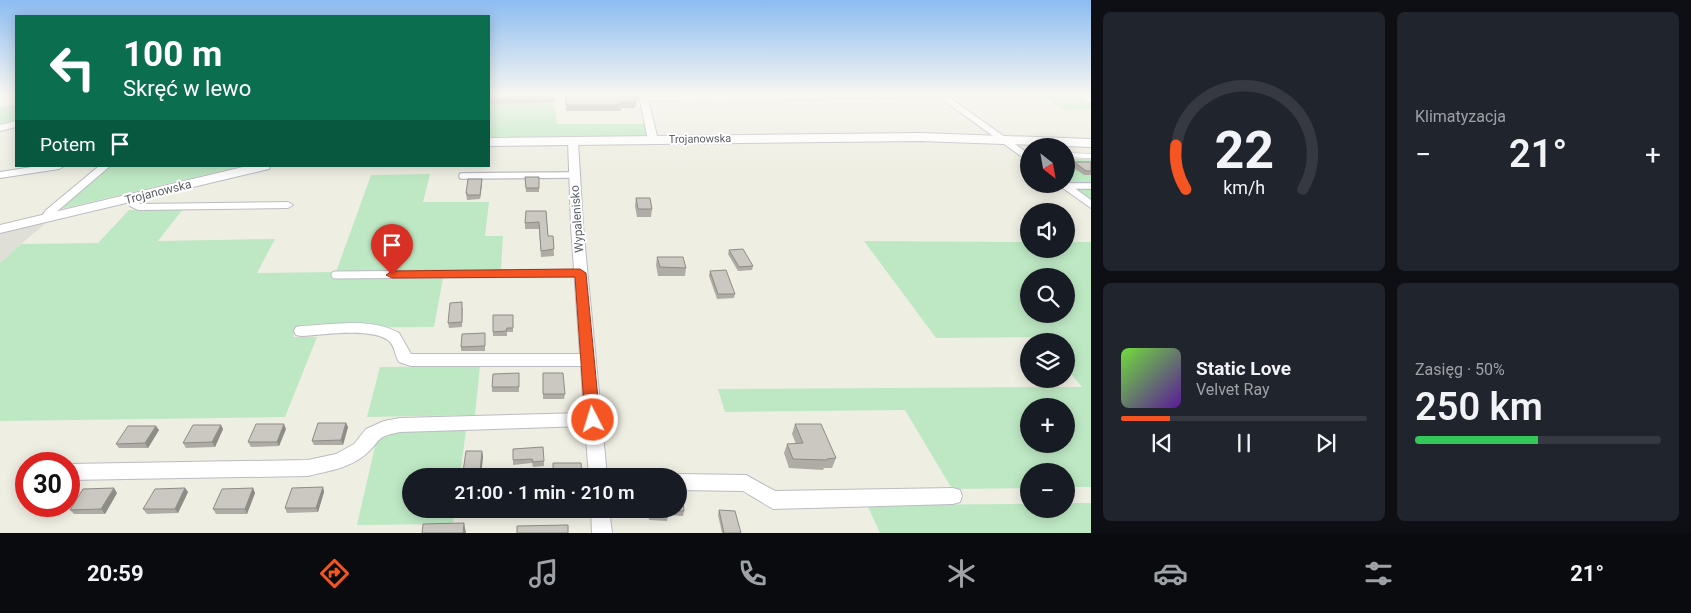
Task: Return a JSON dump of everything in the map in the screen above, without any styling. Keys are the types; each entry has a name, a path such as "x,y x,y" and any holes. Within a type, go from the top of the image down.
{"street":[{"path":"649,120 653,140"},
{"path":"975,120 1020,151"},
{"path":"0,128 15,124"},
{"name":"Trojanowska","path":"490,142 910,138 1001,139 1090,143"},
{"name":"Wypalenisko","path":"573,141 580,273 597,468"},
{"path":"0,175 52,167"},
{"path":"49,218 49,213 104,167"},
{"name":"Trojanowska","path":"0,229 260,167"},
{"path":"1075,193 1091,205"},
{"path":"132,198 134,206 138,207 288,205"},
{"path":"301,331 386,331 396,338 404,358 411,360 588,360"},
{"path":"80,472 308,468 340,462 360,449 372,434 384,428 400,425 593,420"},
{"path":"687,482 746,483 773,500 953,496"},
{"path":"601,518 602,533"}],"lane":[{"path":"1075,155 1091,156"},
{"path":"462,176 574,175"},
{"path":"1075,185 1091,186"},
{"path":"335,275 580,273"}],"shaded area":[{"path":"46,223 21,244 0,263 0,233"}],"green space":[{"path":"0,120 15,120 15,121 0,126"},
{"path":"490,120 556,120 557,124 647,124 650,136 490,137"},
{"path":"1075,159 1091,159 1091,200 1075,188"},
{"path":"109,167 238,167 61,209"},
{"path":"430,174 423,202 489,202 485,236 503,236 501,270 337,272 335,278 443,278 434,327 296,328 293,337 317,337 285,417 0,421 0,263 21,244 98,243 129,210 183,209 158,241 275,239 257,273 336,272 371,175"},
{"path":"864,241 1020,242 1020,258 1075,258 1075,242 1091,242 1091,487 1075,487 1075,463 1020,463 1020,488 952,489 905,410 725,412 718,389 1082,387 1075,379 1075,333 1020,333 1020,337 936,338"},
{"path":"480,366 475,415 367,417 380,367"},
{"path":"466,430 461,468 402,468 402,518 454,518 453,524 357,525 376,442 391,432"},
{"path":"1075,503 1091,503 1091,533 880,533 867,505 1020,504 1020,518 1075,518"}],"building":[{"path":"1075,162 1091,162 1091,171 1086,171"},
{"path":"525,177 539,177 539,188 526,188"},
{"path":"468,179 482,179 480,195 467,195"},
{"path":"636,198 650,198 652,209 638,209"},
{"path":"526,211 546,211 548,236 553,236 554,249 541,251 539,222 525,223"},
{"path":"743,249 753,266 739,267 729,250"},
{"path":"657,257 683,257 686,268 660,267"},
{"path":"726,270 735,294 718,294 710,271"},
{"path":"462,302 462,322 448,323 450,303"},
{"path":"493,315 513,315 513,328 507,328 506,331 493,332"},
{"path":"485,333 485,346 461,347 462,334"},
{"path":"519,373 519,387 492,387 493,374"},
{"path":"543,373 563,373 565,394 543,394"},
{"path":"318,423 346,423 341,440 312,441"},
{"path":"256,424 284,424 277,442 248,442"},
{"path":"795,424 821,424 836,458 827,460 793,459 787,444 803,443"},
{"path":"193,425 221,425 212,442 183,443"},
{"path":"128,426 156,426 145,443 116,444"},
{"path":"543,447 544,461 533,462 532,459 513,460 513,449"},
{"path":"466,451 482,451 480,468 464,468"},
{"path":"553,463 581,463 581,468 553,468"},
{"path":"323,487 316,508 285,508 292,488"},
{"path":"114,488 101,509 80,510 80,494 83,489"},
{"path":"185,488 175,509 143,509 155,489"},
{"path":"253,488 245,509 213,509 222,489"},
{"path":"719,510 735,511 741,533 724,533"},
{"path":"464,523 463,533 422,533 423,524"},
{"path":"568,525 568,533 517,533 517,526"}],"route":[{"path":"392,275 580,273 593,420"}]}
